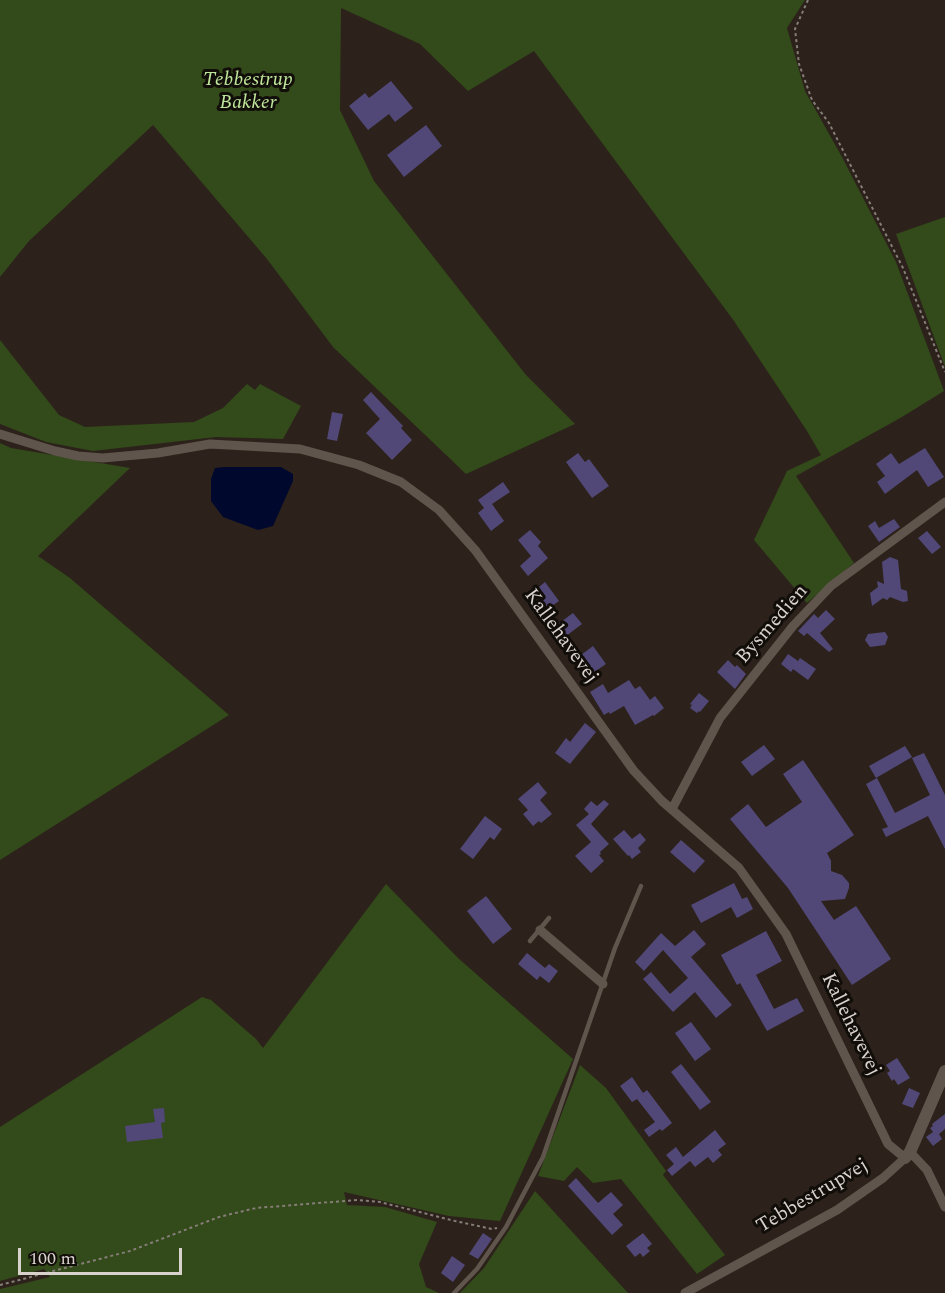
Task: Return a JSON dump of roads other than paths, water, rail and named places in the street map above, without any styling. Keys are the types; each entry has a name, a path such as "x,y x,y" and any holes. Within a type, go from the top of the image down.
{"street":[{"name":"Kallehavevej","path":"0,434 55,451 103,458 158,453 210,444 300,449 359,465 401,482 439,510 476,551 634,771 662,801 739,867 786,934 888,1144 927,1170 945,1207"},
{"name":"Bysmedien","path":"672,809 720,718 793,626 831,586 945,502"},
{"path":"540,930 603,984"},
{"name":"Tebbestrupvej","path":"685,1293 837,1210 883,1178 907,1155 945,1071"}],"lane":[{"path":"454,1293 477,1269 506,1227 543,1157 615,948 641,886"},
{"path":"530,941 549,918"}],"water":[{"path":"281,467 293,474 293,481 273,526 258,530 223,517 211,501 211,479 215,468"}],"park label":[{"name":"Tebbestrup Bakker","path":"248,92"}]}
